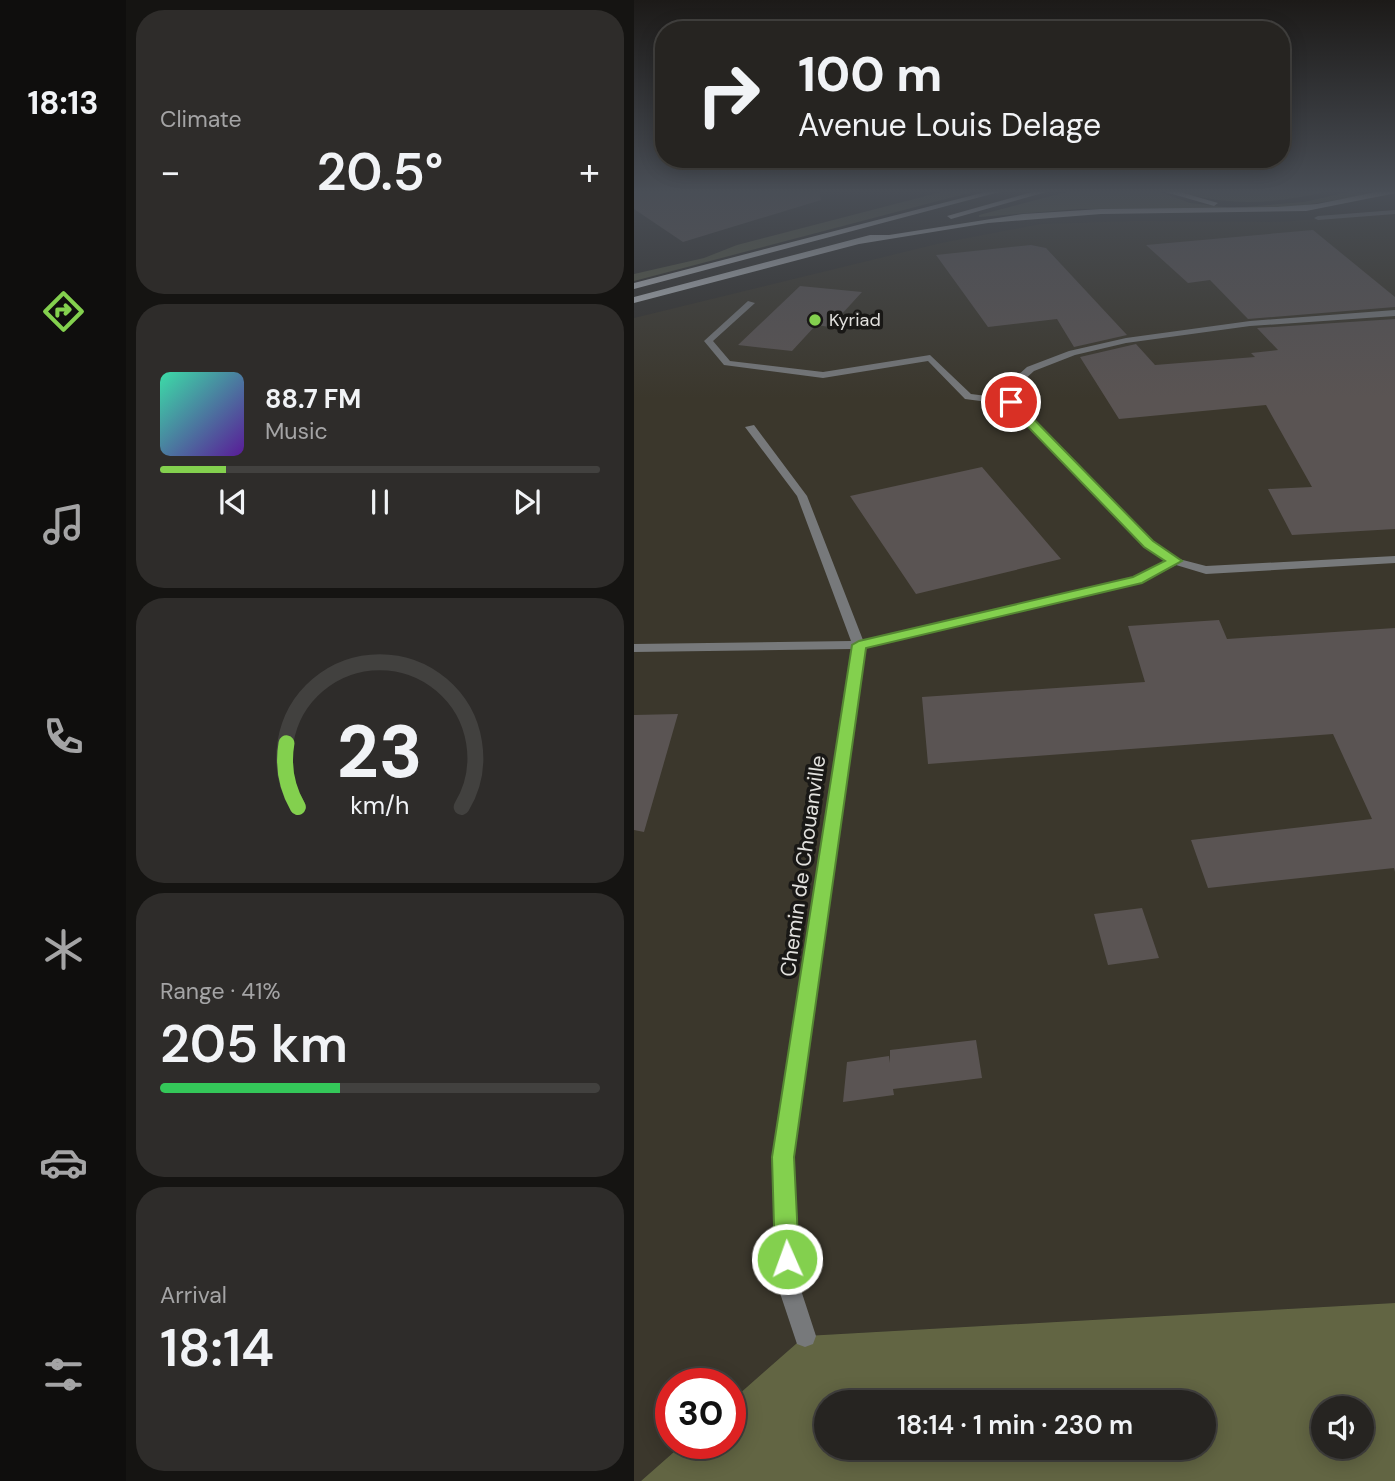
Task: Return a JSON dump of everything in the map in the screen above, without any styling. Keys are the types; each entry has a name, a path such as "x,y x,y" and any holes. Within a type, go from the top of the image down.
{"main road":[{"path":"634,286 733,260"},
{"path":"634,300 787,260"}],"street":[{"path":"751,303 708,341 727,363 823,375 930,358 968,397 1011,402"},
{"path":"1395,313 1164,332 1050,359 1013,379 1007,390 1011,402 1149,544 1175,561 1206,570 1395,559"},
{"name":"Chemin de Chouanville","path":"750,427 802,496 859,645 783,1157 788,1284 805,1336"},
{"path":"634,648 859,645 1137,580 1175,561"}],"shaded area":[{"path":"871,260 1395,260 1395,1303 805,1336 746,1388 746,1368 655,1368 655,1459 666,1459 641,1481 634,1481 634,318"}],"green space":[{"path":"695,260 713,260 634,281 634,274"},
{"path":"1395,1303 1395,1481 641,1481 666,1459 746,1459 746,1388 805,1336"}],"building":[{"path":"940,260 1057,260 1127,335 1074,347 1057,319 988,327"},
{"path":"1163,260 1350,260 1395,297 1395,307 1248,319 1210,280 1188,283"},
{"name":"Kyriad","path":"800,286 862,292 830,327 816,325 792,351 738,345"},
{"path":"1395,319 1395,529 1292,535 1268,489 1312,487 1266,405 1119,419 1080,357 1136,344 1155,365 1255,357 1251,353 1278,350 1257,328"},
{"path":"982,467 1061,559 916,594 850,496"},
{"path":"1219,620 1227,639 1395,628 1395,872 1394,868 1208,888 1191,840 1372,819 1333,734 928,764 922,697 1145,682 1128,626"},
{"path":"678,714 644,832 634,830 634,715"},
{"path":"1142,908 1159,958 1108,965 1094,914"},
{"path":"976,1040 982,1078 893,1089 894,1095 843,1102 847,1062 889,1056 890,1063 890,1050"}],"place":[{"name":"Kyriad","path":"815,320"}],"route":[{"path":"787,1259 783,1157 859,645 1137,580 1175,561 1149,544 1011,402"}]}
